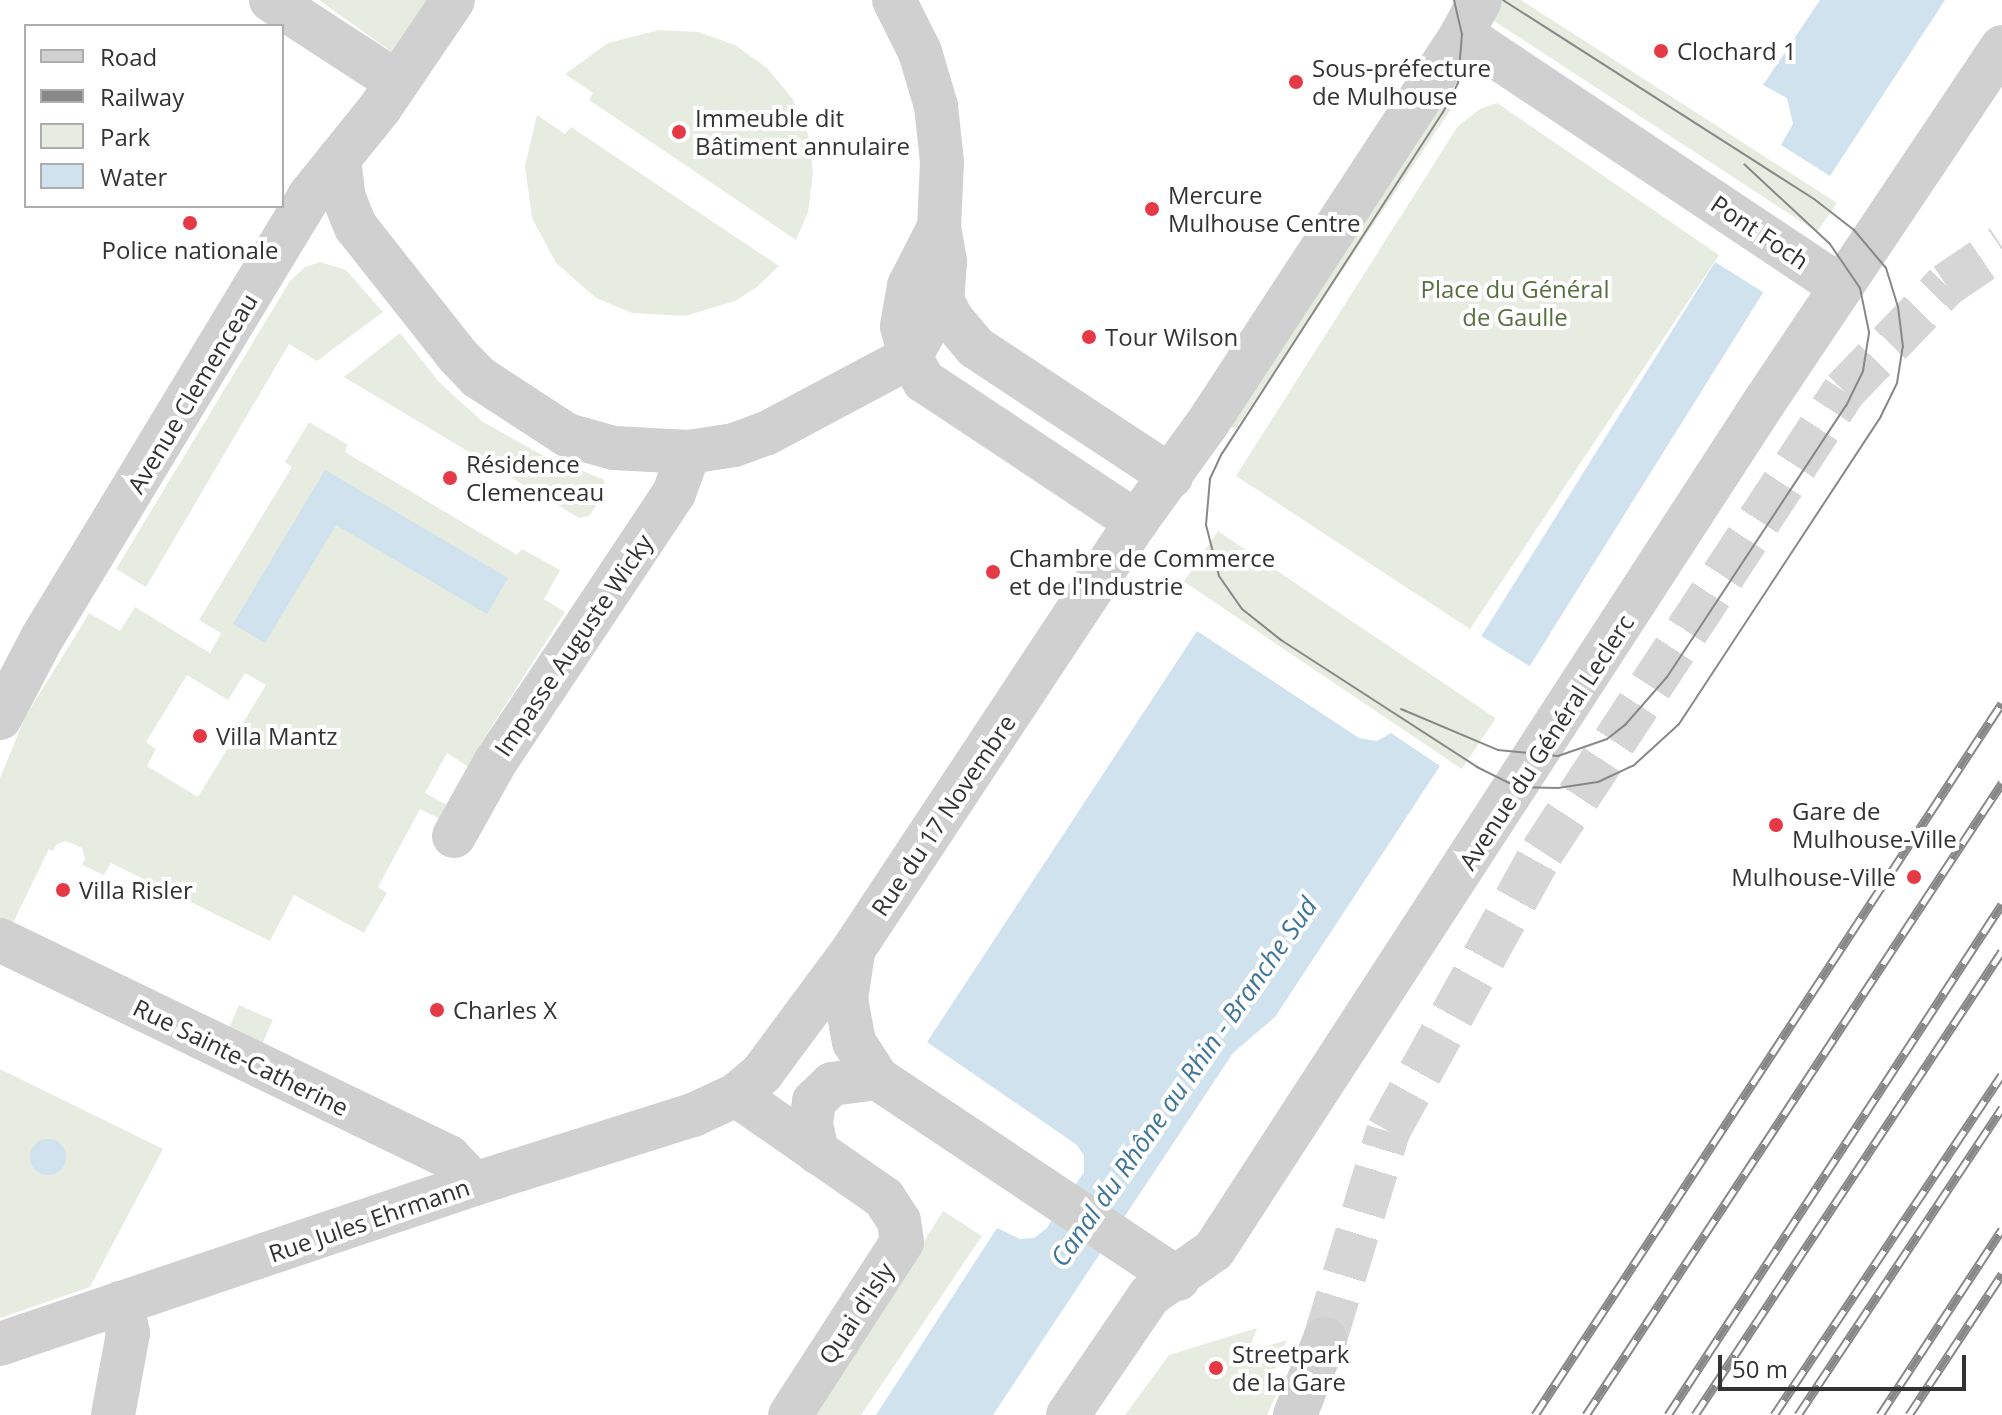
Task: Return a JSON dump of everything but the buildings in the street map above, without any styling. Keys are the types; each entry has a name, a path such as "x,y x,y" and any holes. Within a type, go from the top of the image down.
{"street":[{"path":"271,0 397,82"},
{"name":"Avenue Clemenceau","path":"2,709 310,195 397,82 453,0"},
{"path":"339,159 344,198 356,227 478,377 567,435 614,448 689,452 734,445 767,433 910,357 942,300 945,261 939,227 942,162 936,106 920,52 894,0"},
{"path":"939,227 909,286 902,326 910,357 924,381 1136,522 1171,476 1471,17"},
{"name":"Pont Foch","path":"1471,17 1679,177 1841,287"},
{"name":"Avenue du Général Leclerc","path":"1068,1415 1150,1295 1178,1279 1214,1250 1841,287 2002,47"},
{"path":"942,300 975,347 1171,476"},
{"name":"Impasse Auguste Wicky","path":"454,836 496,761 674,493 689,452"},
{"name":"Rue du 17 Novembre","path":"736,1095 762,1073 785,1045 853,950 1136,522"},
{"name":"Rue Sainte-Catherine","path":"0,940 449,1157 474,1184"},
{"path":"853,950 846,999 854,1042 877,1078 1178,1279"},
{"path":"817,1152 811,1123 814,1101 832,1084 877,1078"},
{"name":"Rue Jules Ehrmann","path":"0,1344 474,1184 693,1115 736,1095"},
{"name":"Quai d'Isly","path":"736,1095 884,1198 899,1221 902,1242 790,1415"},
{"path":"113,1415 128,1333 121,1303"},
{"path":"1295,1415 1325,1339"}],"green space":[{"path":"319,0 438,0 400,58"},
{"path":"1504,0 1521,0 1837,203 1817,232 1491,19"},
{"path":"659,30 698,32 735,45 767,68 792,98 808,134 813,173 808,212 796,240 589,100 593,93 565,74 608,43"},
{"path":"1441,92 1456,102 1235,430 1220,419"},
{"name":"Place du Général de Gaulle","path":"1497,103 1719,255 1470,629 1236,476 1458,126 1480,109"},
{"path":"537,115 565,134 571,127 779,266 757,287 735,301 685,316 632,313 596,298 556,263 532,218 525,166"},
{"path":"320,262 346,270 383,312 317,361 289,344 146,587 116,569 290,281 305,267"},
{"path":"400,333 439,382 483,422 544,456 603,479 607,490 589,516 579,518 344,377"},
{"path":"309,422 348,445 345,452 517,555 522,549 560,570 544,599 565,612 481,743 470,768 447,753 425,793 449,806 442,820 420,809 378,887 387,893 364,933 294,895 270,941 111,863 104,875 82,865 85,859 82,848 66,841 57,844 53,851 49,849 12,925 0,919 0,778 25,717 89,613 120,631 135,607 210,653 221,633 199,620 292,467 285,462","holes":["245,673 266,685 198,797 147,766 156,749 146,742 187,675 228,700"]},
{"path":"1218,531 1496,718 1462,769 1184,582"},
{"path":"239,1005 273,1020 261,1047 227,1032"},
{"path":"0,1069 163,1149 90,1287 0,1318"},
{"path":"943,1211 982,1236 861,1415 816,1415"},
{"name":"Streetpark de la Gare","path":"1257,1328 1248,1352 1287,1340 1273,1373 1284,1377 1267,1415 1125,1415 1169,1355"}],"water":[{"path":"1820,0 1945,0 1830,176 1781,145 1793,124 1787,98 1763,85"},
{"path":"1715,262 1763,292 1530,666 1481,636"},
{"path":"325,470 508,578 487,614 336,525 265,643 233,624"},
{"name":"Canal du Rhône au Rhin - Branche Sud","path":"1197,631 1359,738 1377,741 1391,733 1440,766 1275,1017 1233,1053 993,1415 876,1415 997,1228 1020,1239 1034,1238 1046,1229 1084,1172 1084,1156 1077,1145 927,1042"},
{"path":"48,1139 61,1144 66,1157 61,1170 48,1175 35,1170 30,1157 35,1144"}],"tunnel":[{"path":"1325,1339 1388,1131 1542,852 1844,391 1946,285 2002,247"}],"tram line":[{"path":"1454,0 1462,34 1458,83 1443,112 1222,453 1210,479 1206,525 1219,576 1242,609 1281,640 1477,767 1517,787 1558,788 1598,782 1633,766 1679,724 1881,416 1897,383 1903,347 1898,307 1886,268 1854,230 1814,199 1503,0"},
{"path":"1401,709 1498,750 1558,756 1607,739 1625,725 1667,677 1846,406 1863,371 1869,332 1860,288 1830,244 1744,164"}],"railway":[{"path":"1535,1415 2002,703"},
{"path":"1586,1415 2002,783"},
{"path":"1668,1415 2002,904"},
{"path":"1695,1415 2002,951"},
{"path":"1774,1415 2002,1075"},
{"path":"1798,1415 2002,1108"},
{"path":"1880,1415 2002,1229"},
{"path":"1909,1415 2002,1274"}],"place":[{"name":"Clochard 1","path":"1661,51"},
{"name":"Sous-préfecture de Mulhouse","path":"1296,82"},
{"name":"Immeuble dit Bâtiment annulaire","path":"679,132"},
{"name":"Mercure Mulhouse Centre","path":"1152,209"},
{"name":"Police nationale","path":"190,223"},
{"name":"Tour Wilson","path":"1089,337"},
{"name":"Résidence Clemenceau","path":"450,478"},
{"name":"Chambre de Commerce et de l'Industrie","path":"993,572"},
{"name":"Villa Mantz","path":"200,736"},
{"name":"Gare de Mulhouse-Ville","path":"1776,825"},
{"name":"Mulhouse-Ville","path":"1914,877"},
{"name":"Villa Risler","path":"63,890"},
{"name":"Charles X","path":"437,1010"},
{"name":"Streetpark de la Gare","path":"1216,1368"}]}
